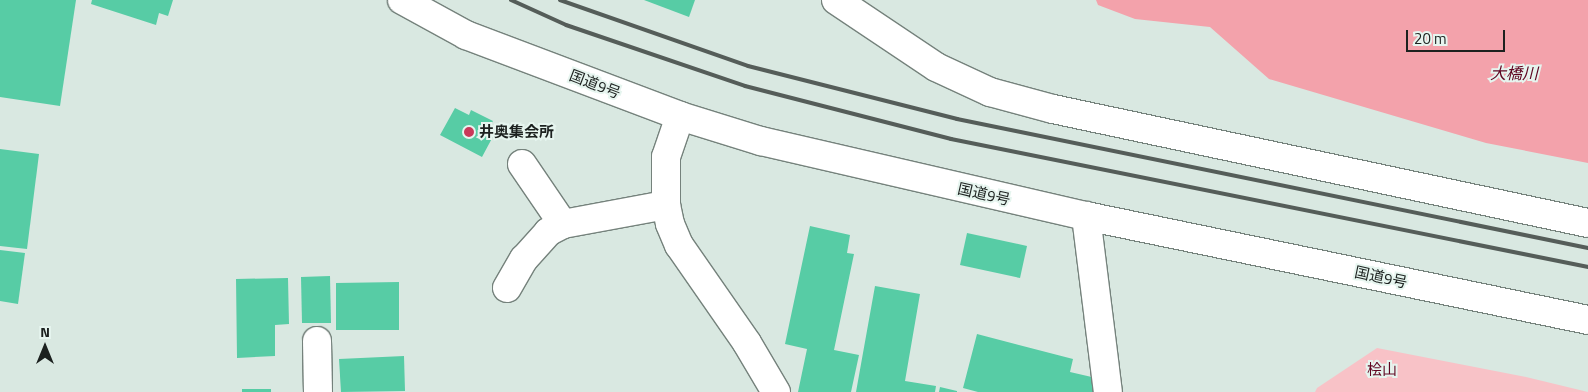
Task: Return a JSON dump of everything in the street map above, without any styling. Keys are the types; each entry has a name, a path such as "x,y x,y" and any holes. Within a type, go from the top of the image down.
{"main road":[{"name":"国道9号","path":"402,0 466,35 680,116 761,141 1086,216 1588,320"},
{"path":"836,0 936,66 990,92 1052,109 1588,223"},
{"path":"680,116 666,157 666,205 670,224 679,245 747,343 776,392"},
{"path":"522,164 563,224"},
{"path":"507,288 524,259 548,232 563,224 666,205"},
{"path":"1086,216 1108,392"},
{"path":"317,341 318,392"}],"green space":[{"name":"桧山","path":"1377,348 1526,377 1588,392 1315,392 1317,388"}],"water":[{"name":"大橋川","path":"1096,0 1588,0 1588,163 1486,143 1269,79 1210,27 1135,19 1098,5"}],"building":[{"path":"0,0 76,0 60,106 0,97"},
{"path":"92,0 173,0 168,16 159,13 156,25 91,4"},
{"path":"644,0 695,0 689,17"},
{"name":"井奥集会所","path":"455,108 469,115 471,110 493,121 490,126 497,129 482,157 440,135"},
{"path":"0,149 39,154 27,249 0,246"},
{"path":"810,226 850,235 847,253 854,254 834,350 859,355 851,392 798,392 807,349 785,344"},
{"path":"967,233 1027,246 1020,278 960,265"},
{"path":"0,250 25,253 18,304 0,301"},
{"path":"330,276 331,323 302,323 301,277"},
{"path":"288,278 289,324 275,325 275,356 237,358 236,279"},
{"path":"399,282 399,330 336,330 336,283"},
{"path":"875,286 920,294 905,381 936,386 935,392 856,392"},
{"path":"977,334 1073,359 1070,372 1096,378 1096,392 978,392 963,388"},
{"path":"404,356 405,391 341,392 339,359"},
{"path":"940,387 957,391 957,392 939,392"},
{"path":"242,389 271,389 271,392 242,392"}],"railway":[{"path":"511,0 566,25 745,86 951,139 1588,267"},
{"path":"560,0 748,66 957,119 1588,248"}],"place":[{"name":"井奥集会所","path":"469,132"}]}
